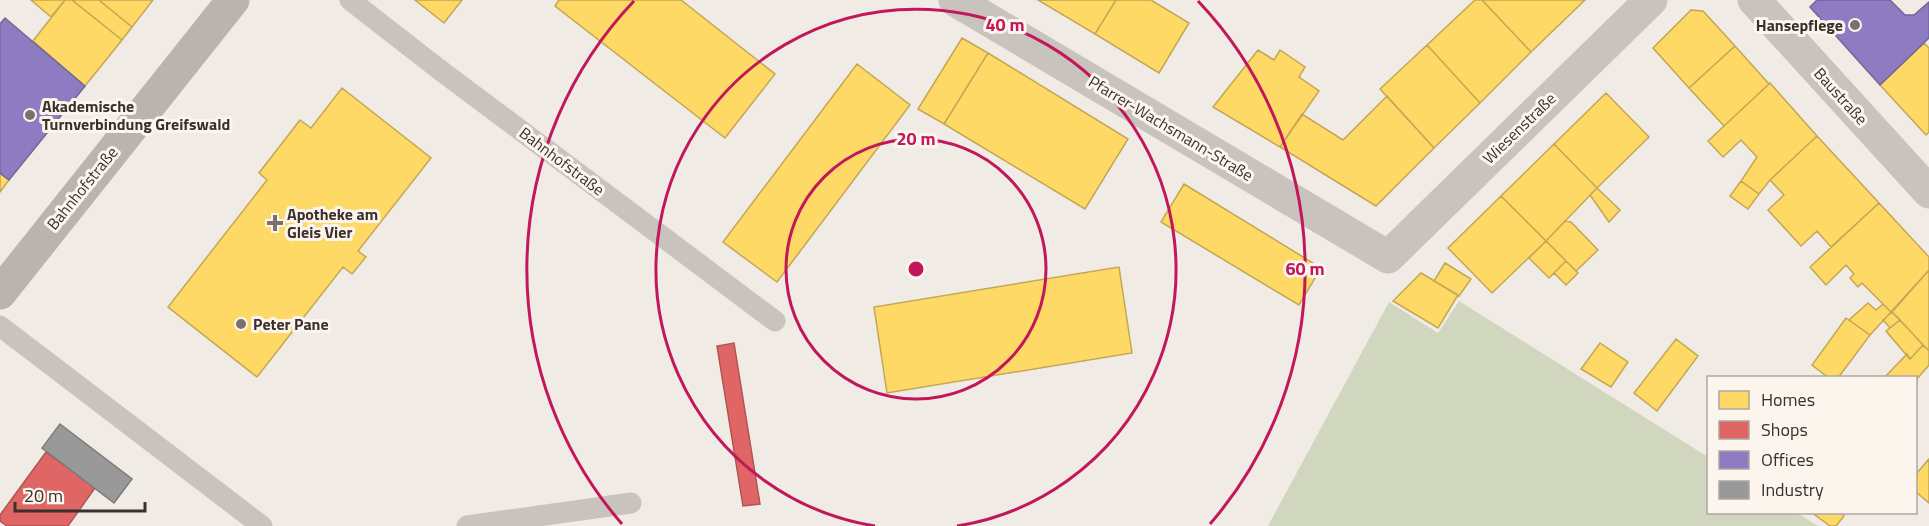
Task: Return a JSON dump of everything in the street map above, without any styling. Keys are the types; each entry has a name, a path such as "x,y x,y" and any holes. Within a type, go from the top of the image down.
{"main road":[{"name":"Bahnhofstraße","path":"0,292 233,0"}],"street":[{"name":"Pfarrer-Wachsmann-Straße","path":"955,0 1388,256"},
{"name":"Wiesenstraße","path":"1388,256 1651,0"},
{"name":"Baustraße","path":"1754,0 1929,192"}],"lane":[{"name":"Bahnhofstraße","path":"350,0 775,321"},
{"path":"0,326 262,526"},
{"path":"467,526 631,503"}],"green space":[{"path":"1459,301 1707,456 1707,514 1799,514 1818,526 1268,526 1389,302 1438,333"}],"building: Homes":[{"path":"31,0 65,0 51,17"},
{"path":"65,0 72,0 122,40 85,86 33,41"},
{"path":"72,0 99,0 132,27 122,40"},
{"path":"99,0 153,0 132,27"},
{"path":"415,0 462,0 444,23"},
{"path":"559,0 681,0 775,74 725,138 555,6"},
{"path":"1038,0 1116,0 1095,34"},
{"path":"1116,0 1151,0 1189,23 1159,73 1095,34"},
{"path":"1475,0 1482,0 1531,52 1480,103 1427,45"},
{"path":"1482,0 1585,0 1531,52"},
{"path":"1691,10 1703,11 1735,46 1689,88 1653,48"},
{"path":"962,38 988,53 944,124 918,109"},
{"path":"1924,43 1929,48 1929,132 1926,135 1880,85"},
{"path":"1427,45 1480,103 1434,148 1380,89"},
{"path":"1735,46 1769,84 1724,126 1689,88"},
{"path":"1258,50 1274,60 1280,50 1305,67 1299,77 1319,91 1280,147 1213,107"},
{"path":"988,53 1128,139 1085,209 944,124"},
{"path":"857,64 910,105 777,282 723,242"},
{"path":"1770,83 1817,136 1770,180 1759,194 1741,181 1757,157 1741,140 1723,157 1708,141"},
{"path":"342,88 431,158 358,251 366,257 352,274 343,267 257,377 168,307 267,180 259,173 300,120 311,128"},
{"path":"1606,93 1649,137 1597,188 1554,144"},
{"path":"1387,96 1434,148 1376,206 1280,147 1302,114 1343,140"},
{"path":"1817,136 1879,203 1831,247 1817,231 1801,246 1768,210 1784,195 1770,180"},
{"path":"1554,144 1597,188 1546,241 1501,196"},
{"path":"0,173 9,180 0,192"},
{"path":"1741,181 1759,194 1748,209 1730,196"},
{"path":"1184,184 1321,268 1299,305 1161,222"},
{"path":"1597,188 1620,210 1609,222 1590,195"},
{"path":"1501,196 1546,241 1492,293 1448,248"},
{"path":"1879,203 1929,257 1929,270 1891,312 1862,283 1858,287 1850,278 1854,274 1846,265 1826,285 1810,267"},
{"path":"1565,221 1571,222 1598,250 1576,271 1546,241"},
{"path":"1546,241 1566,261 1549,278 1529,258"},
{"path":"1566,261 1578,273 1566,285 1554,273"},
{"path":"1445,263 1471,279 1459,296 1434,281"},
{"path":"1119,267 1132,353 887,393 874,307"},
{"path":"1929,270 1929,351 1892,312"},
{"path":"1421,273 1458,295 1438,328 1393,301"},
{"path":"1868,303 1876,310 1883,304 1891,312 1870,335 1849,320"},
{"path":"1892,312 1900,320 1890,328 1883,320"},
{"path":"1846,318 1870,335 1839,376 1826,376 1812,365"},
{"path":"1900,320 1923,345 1910,359 1886,331"},
{"path":"1676,339 1698,356 1657,411 1634,393"},
{"path":"1600,343 1628,362 1611,387 1581,369"},
{"path":"1923,345 1929,351 1929,365 1917,379 1917,376 1886,376 1907,354 1910,359"},
{"path":"1929,459 1929,503 1917,493 1917,473"},
{"path":"1814,514 1842,514 1844,516 1836,526 1830,526"}],"building: Shops":[{"path":"734,343 760,504 743,506 717,346"},
{"path":"46,452 95,488 68,526 7,526 0,521 0,515"}],"building: Offices":[{"path":"1817,0 1890,0 1905,15 1914,15 1929,2 1929,38 1880,85 1810,7"},
{"path":"5,18 85,86 9,180 0,173 0,24"}],"building: Industry":[{"path":"60,424 132,479 114,503 42,448"}],"place":[{"name":"Hansepflege","path":"1855,25"},
{"name":"Akademische Turnverbindung Greifswald","path":"30,115"},
{"name":"Apotheke am Gleis Vier","path":"275,223"},
{"name":"Peter Pane","path":"241,324"}]}
